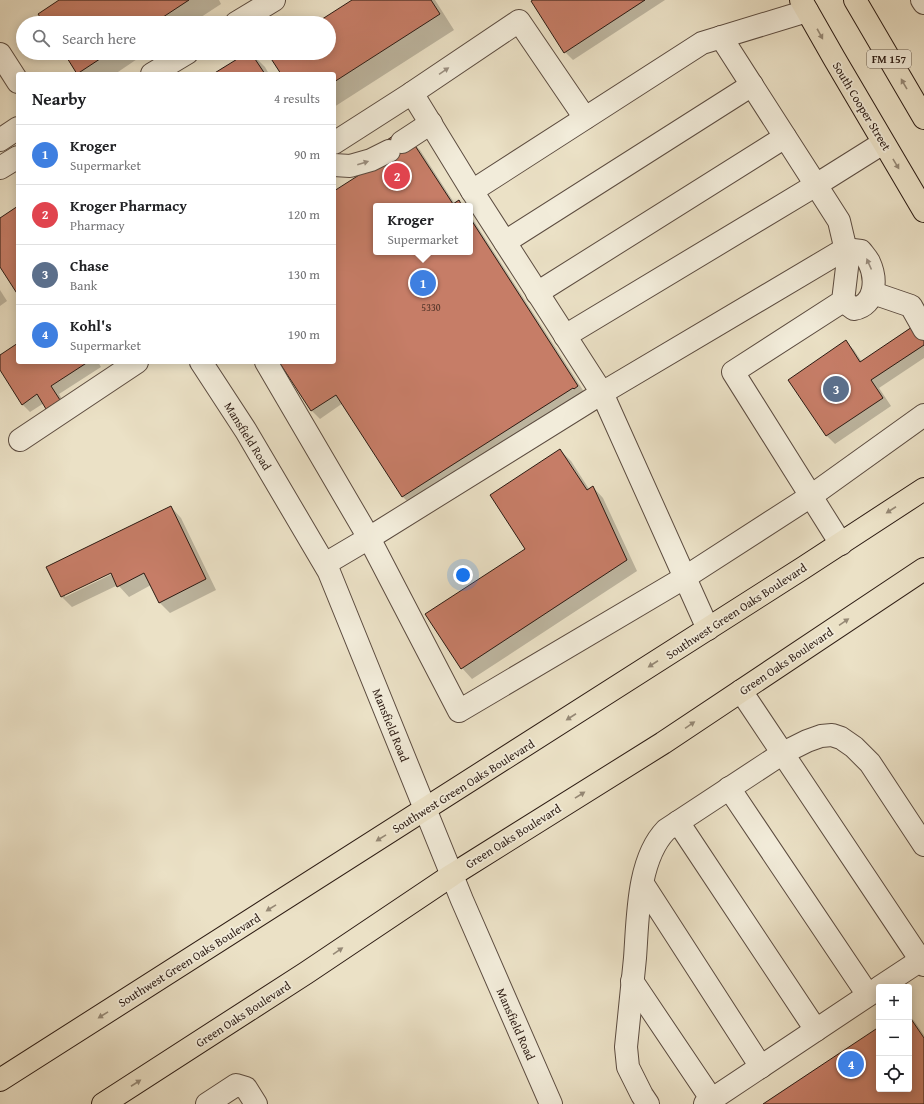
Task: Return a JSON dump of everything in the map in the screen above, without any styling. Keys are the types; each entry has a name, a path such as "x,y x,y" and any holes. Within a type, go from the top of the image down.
{"main road":[{"name":"FM 157","path":"855,0 924,118"},
{"name":"South Cooper Street","path":"804,5 924,211"},
{"name":"Southwest Green Oaks Boulevard","path":"0,1080 841,544 924,489"},
{"name":"Green Oaks Boulevard","path":"111,1102 452,875 663,743 923,571"}],"street":[{"path":"246,16 266,2"},
{"path":"472,191 702,43 804,5"},
{"path":"336,142 519,21 585,118"},
{"path":"721,37 839,221 848,259 843,301"},
{"path":"0,54 16,79"},
{"path":"155,72 175,60"},
{"path":"505,242 752,85"},
{"path":"412,93 472,191 602,393 708,629"},
{"path":"336,165 350,166 371,160 396,147 431,123"},
{"path":"0,140 16,129"},
{"path":"537,292 785,137"},
{"path":"565,336 884,143"},
{"path":"0,168 16,158"},
{"path":"325,564 602,393 846,249 861,251 868,261 873,275 873,293 867,303 861,308 854,309 843,301"},
{"path":"873,293 911,306 924,329"},
{"path":"841,544 733,372 843,301"},
{"path":"20,440 134,364"},
{"name":"Mansfield Road","path":"202,364 246,431 325,564 452,875 551,1104"},
{"path":"267,364 369,538 459,711 684,578 811,496 924,414"},
{"path":"741,691 923,961 886,984"},
{"path":"648,1104 628,1067 626,1047 640,897 648,862 659,837 666,830 783,753 807,741 821,736 832,735 841,738 854,747 870,763 921,834"},
{"path":"632,981 709,1102 876,990 730,788"},
{"path":"678,822 816,1030"},
{"path":"643,884 761,1067"},
{"path":"207,1104 236,1085 246,1088 256,1104"}],"building":[{"path":"59,0 189,0 165,16 39,16 38,14"},
{"path":"352,0 431,0 440,14 336,81 336,72 280,72 272,60 336,60 336,16 327,16"},
{"path":"645,0 564,53 531,1"},
{"path":"68,60 98,60 80,72 76,72"},
{"path":"236,60 256,60 264,72 216,72"},
{"path":"396,134 412,141 452,203 373,203 373,255 473,255 473,223 578,386 402,497 336,395 311,411 280,364 336,364 336,190 392,154 384,142"},
{"path":"16,207 16,292 0,267 0,218"},
{"path":"915,325 924,338 924,345 871,380 883,398 826,436 788,380 846,340 860,362"},
{"path":"16,344 16,364 85,364 51,386 60,400 46,409 37,394 22,405 0,370 0,355"},
{"path":"560,449 587,490 593,486 627,560 461,669 425,614 525,549 490,495"},
{"path":"171,506 206,579 159,603 144,573 117,587 111,573 61,597 46,567"},
{"path":"912,1020 924,1038 924,1104 763,1104 876,1029 876,1092 912,1092"}],"place":[{"name":"Kroger Pharmacy","path":"397,176"},
{"name":"Kroger","path":"423,283"},
{"name":"Chase","path":"836,389"},
{"name":"Kohl's","path":"851,1064"}]}
